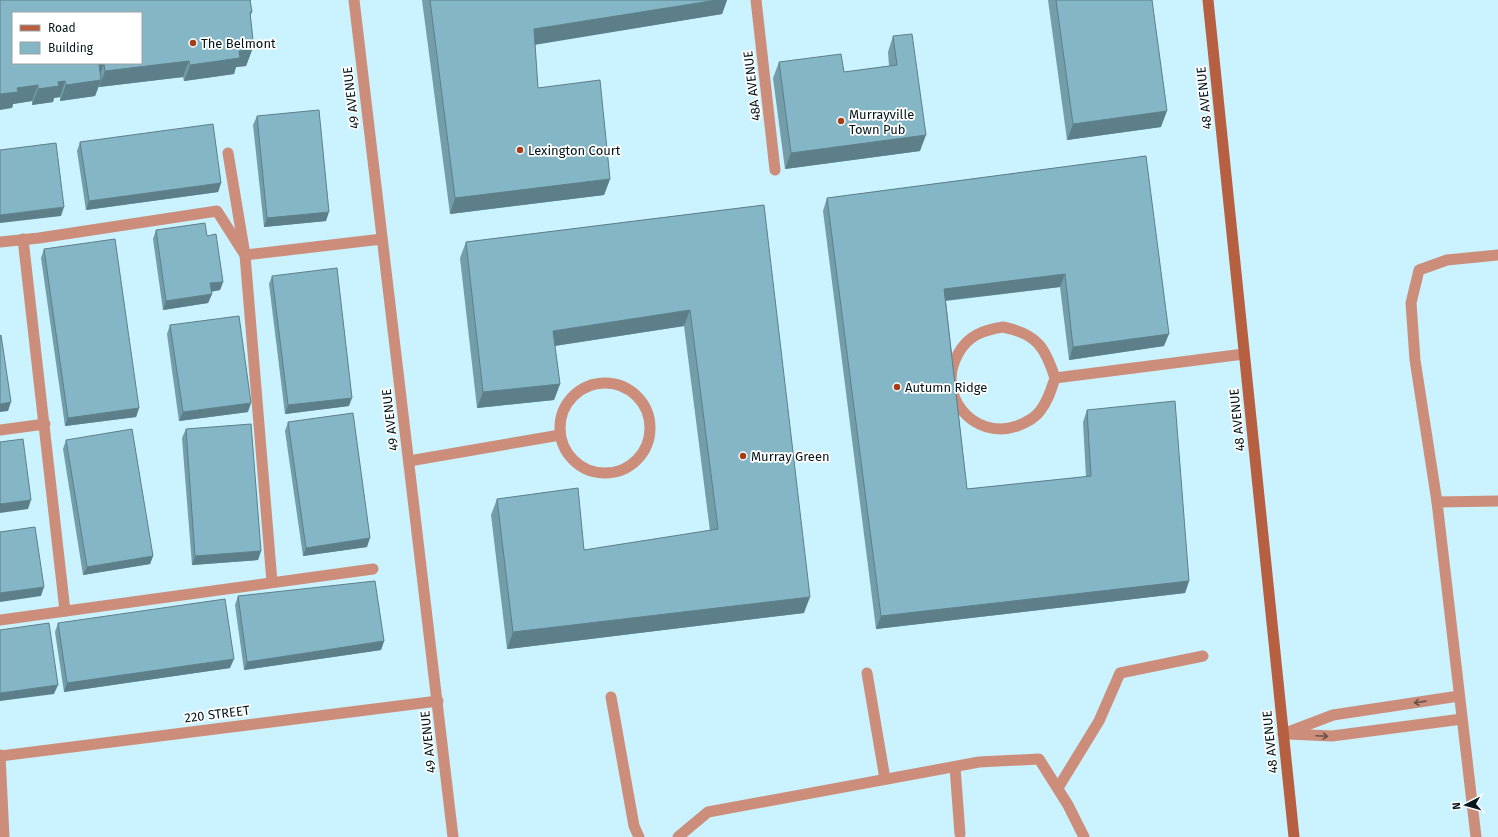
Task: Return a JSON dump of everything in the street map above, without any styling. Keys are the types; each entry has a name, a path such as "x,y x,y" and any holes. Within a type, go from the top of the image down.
{"main road":[{"name":"48 AVENUE","path":"1208,0 1294,837"}],"street":[{"name":"49 AVENUE","path":"354,0 453,837"},
{"name":"48A AVENUE","path":"756,0 775,170"},
{"path":"228,153 245,255 272,582"},
{"path":"0,242 217,211 245,255"},
{"path":"23,239 66,611"},
{"path":"245,255 382,239"},
{"path":"1476,837 1437,502 1415,360 1411,303 1419,270 1447,260 1498,255"},
{"path":"1003,328 1019,330 1033,338 1044,350 1055,378 1048,398 1039,413 1025,424 1008,429 991,428 974,422 961,410 953,394 951,376 954,361 962,347 973,336 988,329 1003,328"},
{"path":"1055,378 1244,354"},
{"path":"602,382 617,384 630,390 641,400 648,413 651,428 648,443 642,456 630,466 617,472 601,474 587,470 574,462 565,450 560,435 560,420 565,406 574,394 587,386 602,382"},
{"path":"0,430 44,424"},
{"path":"409,461 560,435"},
{"path":"1437,502 1498,501"},
{"path":"0,620 373,569"},
{"path":"1058,788 1099,721 1120,673 1203,656"},
{"path":"867,673 885,779"},
{"path":"1283,734 1333,715 1459,696"},
{"path":"611,697 634,826 639,837"},
{"name":"220 STREET","path":"0,756 438,700"},
{"path":"1283,734 1332,736 1462,719"},
{"path":"0,756 4,837"},
{"path":"678,837 708,812 979,762 1039,759 1068,805 1084,837"},
{"path":"955,767 960,834"}],"building":[{"name":"The Belmont","path":"0,0 250,0 252,12 250,12 253,40 251,41 252,50 239,51 240,58 190,65 189,61 105,71 104,64 142,64 142,12 12,12 12,64 99,64 101,80 66,85 65,81 58,82 59,86 38,89 38,85 17,88 18,92 0,94"},
{"name":"Lexington Court","path":"430,0 717,0 534,29 538,88 600,80 610,179 455,198"},
{"path":"1056,0 1152,0 1167,111 1073,124"},
{"path":"912,34 926,135 791,153 779,62 841,54 844,72 897,65 893,36"},
{"path":"319,110 329,212 267,218 257,116"},
{"path":"213,124 221,183 89,201 80,142"},
{"path":"56,143 64,207 0,215 0,150"},
{"name":"Autumn Ridge","path":"1146,156 1169,334 1073,347 1065,274 944,289 967,489 1091,476 1087,410 1175,401 1189,581 881,616 827,198"},
{"name":"Murray Green","path":"764,205 810,597 513,632 497,499 578,488 584,550 718,529 690,310 553,331 560,384 483,392 466,242"},
{"path":"205,223 207,236 216,234 223,282 210,283 212,294 166,301 156,230"},
{"path":"115,239 139,408 68,418 44,249"},
{"path":"337,268 352,398 288,405 272,276"},
{"path":"239,316 251,403 183,412 170,325"},
{"path":"1,335 11,402 0,404 0,336"},
{"path":"353,413 370,538 306,548 288,422"},
{"path":"251,424 261,551 195,556 186,429"},
{"path":"132,429 153,556 87,567 66,440"},
{"path":"23,439 31,500 0,504 0,442"},
{"path":"35,527 44,587 0,593 0,532"},
{"path":"375,581 384,641 247,662 238,596"},
{"path":"225,599 234,659 67,683 58,623"},
{"path":"49,623 58,685 0,693 0,630"}],"place":[{"name":"The Belmont","path":"193,43"},
{"name":"Murrayville Town Pub","path":"841,121"},
{"name":"Lexington Court","path":"520,150"},
{"name":"Autumn Ridge","path":"897,387"},
{"name":"Murray Green","path":"743,456"}]}
